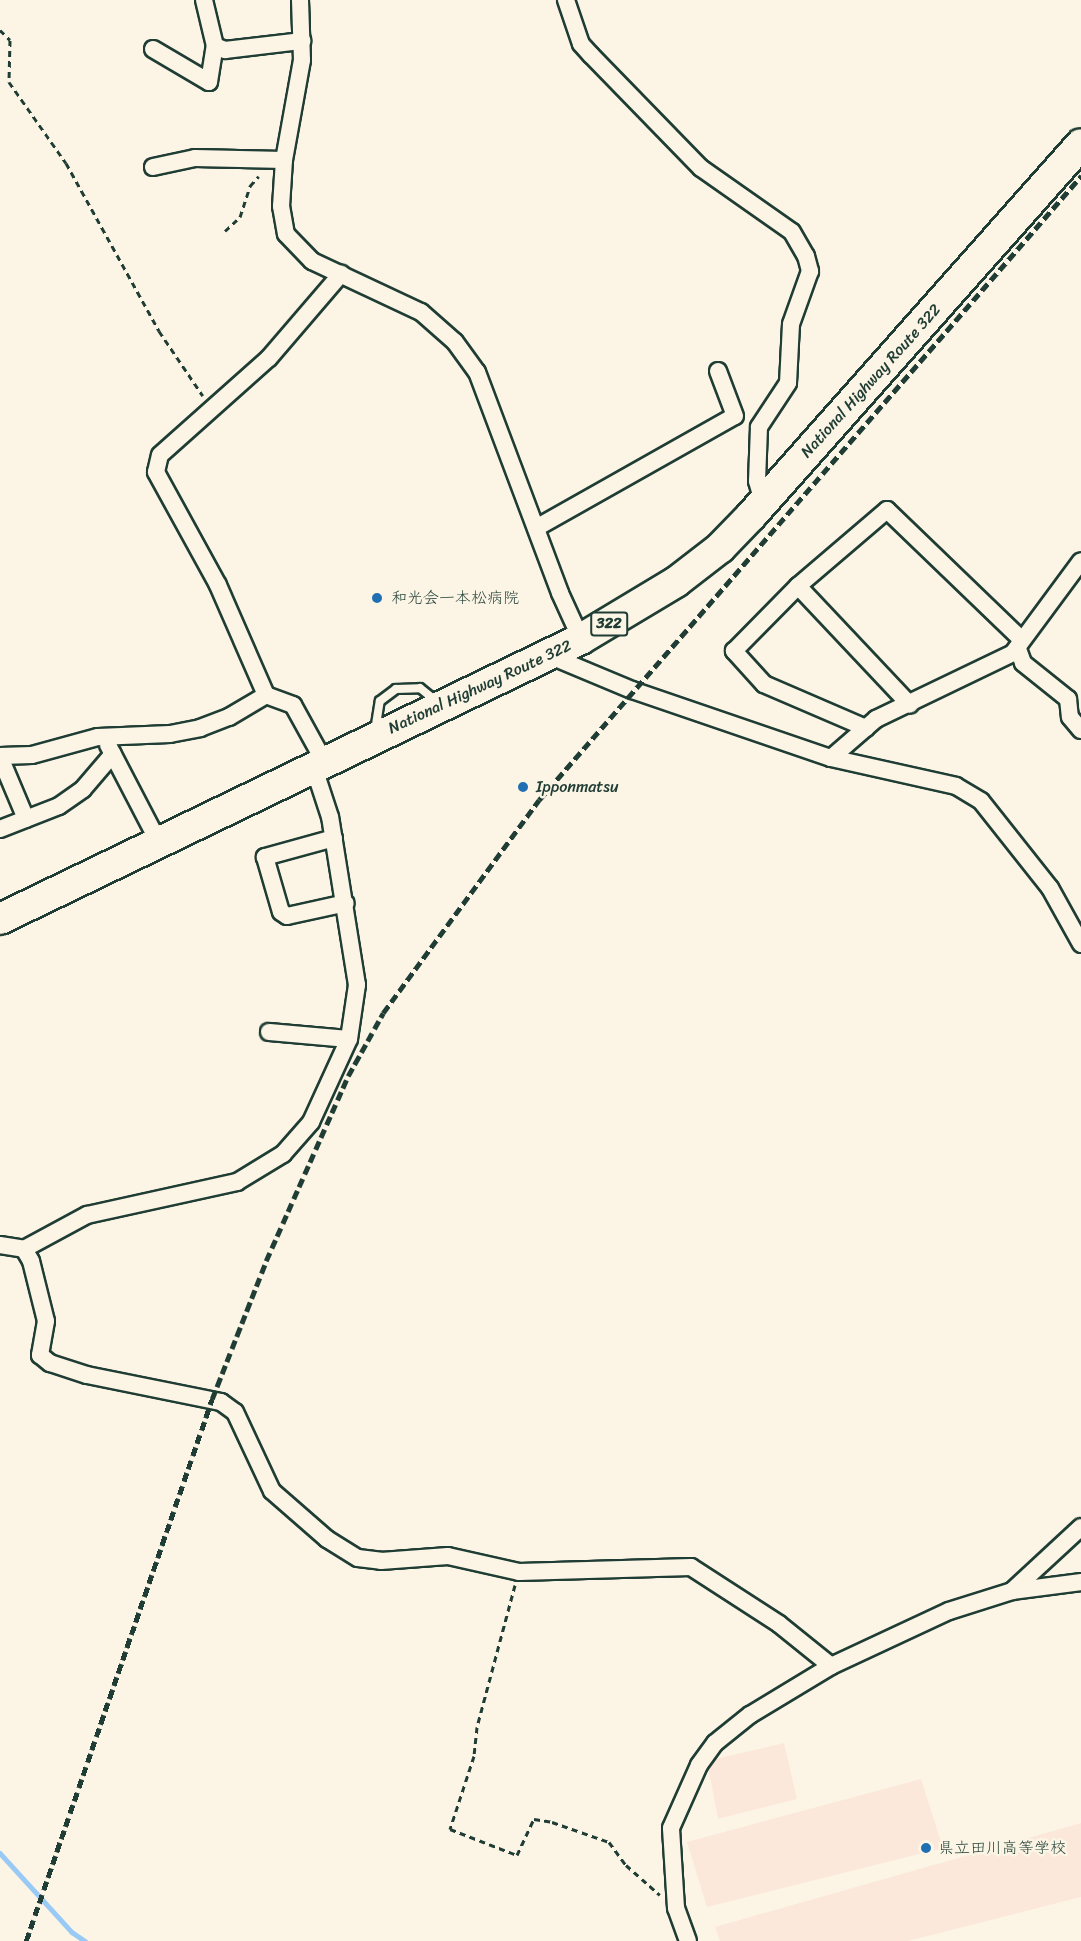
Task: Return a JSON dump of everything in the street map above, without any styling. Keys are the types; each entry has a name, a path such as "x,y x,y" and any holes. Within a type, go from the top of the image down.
{"highway":[{"name":"National Highway Route 322","path":"0,920 440,705 581,639 676,582 720,548 763,502 1081,144"}],"street":[{"path":"153,49 209,82 215,46 204,0"},
{"path":"300,0 302,60 280,160 281,206 286,234 301,254 421,312 456,342 477,372 581,639"},
{"path":"566,0 581,44 591,55 701,168 792,232 806,256 810,271 791,324 788,383 759,427 757,481 763,502"},
{"path":"215,46 225,50 302,41"},
{"path":"153,167 195,158 280,160"},
{"path":"0,1245 24,1249 87,1215 237,1182 263,1168 300,1138 311,1122 349,1039 357,985 334,838 319,765 293,705 266,695 218,585 156,472 160,455 269,358 341,274"},
{"path":"536,528 735,416 718,371"},
{"path":"866,728 764,684 734,651 798,586 887,510 1020,645 1023,663 1068,699 1070,717 1081,730"},
{"path":"831,758 876,719 910,705 1020,645 1081,561"},
{"path":"798,586 910,705"},
{"path":"547,654 632,690 831,758 956,786 981,801 1050,888 1081,944"},
{"path":"26,819 0,757 32,755 103,736 170,734 200,728 230,717 266,695"},
{"path":"103,736 159,843"},
{"path":"0,829 59,806 83,789 112,754"},
{"path":"334,838 265,857 281,912 287,916 345,903"},
{"path":"269,1032 349,1039"},
{"path":"24,1249 31,1261 46,1321 40,1355 50,1363 87,1375 221,1402 235,1412 272,1491 327,1539 358,1558 381,1561 448,1556 519,1572 691,1567 779,1624 831,1666"},
{"path":"1012,1591 1081,1527"},
{"path":"688,1941 676,1908 671,1828 699,1765 715,1743 750,1715 831,1666 949,1611 1012,1591 1081,1582"}],"path":[{"path":"0,30 10,40 9,82 66,163 159,331 214,409"},
{"path":"225,231 240,217 252,182 273,171 280,160"},
{"path":"519,1572 477,1727 474,1756 450,1828 517,1855 534,1819 609,1842 626,1865 676,1908"}],"shaded area":[{"path":"784,1743 797,1799 718,1819 707,1761"},
{"path":"921,1779 943,1848 707,1907 687,1842"},
{"path":"1081,1823 1081,1897 908,1941 720,1941 715,1927"}],"waterway":[{"path":"0,1853 72,1932 85,1941"}],"railway":[{"path":"26,1941 212,1399 266,1261 348,1076 383,1013 539,800 1081,176"}],"place":[{"name":"和光会一本松病院","path":"377,598"},
{"name":"Ipponmatsu","path":"523,787"},
{"name":"県立田川高等学校","path":"926,1848"}]}
